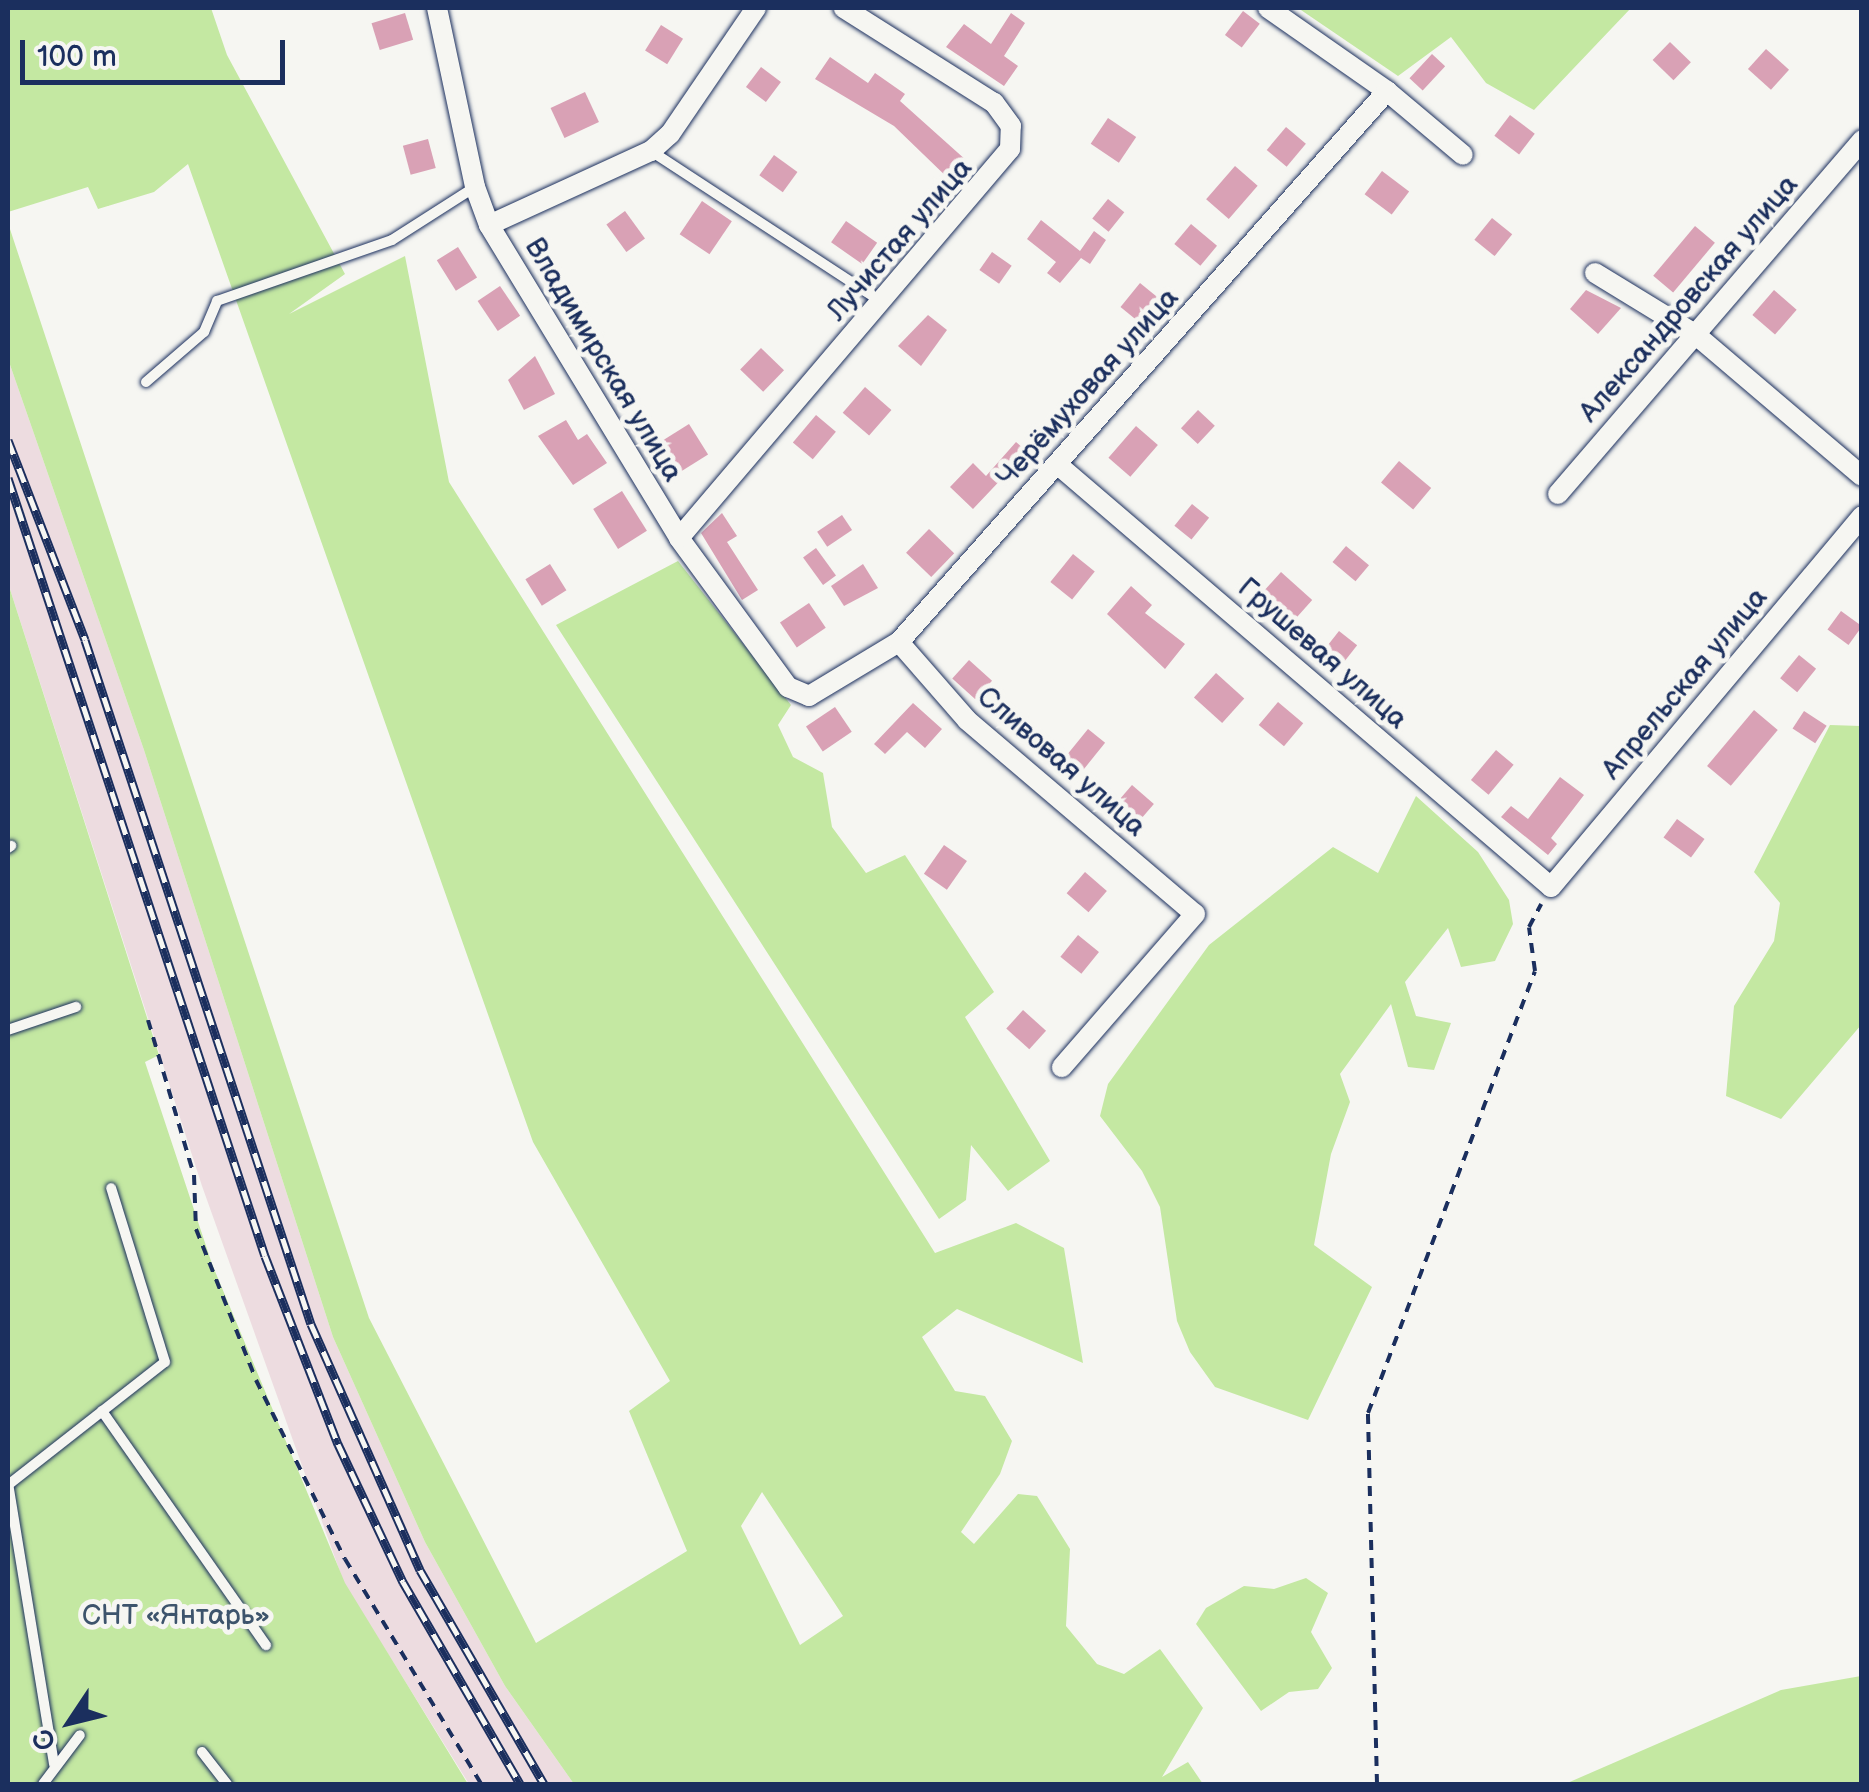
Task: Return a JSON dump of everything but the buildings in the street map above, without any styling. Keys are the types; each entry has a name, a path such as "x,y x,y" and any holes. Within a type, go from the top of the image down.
{"street":[{"name":"Владимирская улица","path":"437,8 474,187 490,225 678,538 788,686 809,696"},
{"path":"490,225 650,152 670,134 756,8"},
{"name":"Лучистая улица","path":"678,538 996,172 1010,149 1011,126 994,103 844,8"},
{"path":"1268,8 1387,91 1464,156"},
{"name":"Черёмуховая улица","path":"809,696 900,642 1387,91"},
{"name":"Александровская улица","path":"1558,494 1862,140"},
{"path":"1594,273 1695,334 1862,476"},
{"name":"Грушевая улица","path":"1057,464 1550,887"},
{"name":"Апрельская улица","path":"1550,887 1862,516"},
{"name":"Сливовая улица","path":"900,642 967,720 1195,914 1062,1067"}],"lane":[{"path":"650,152 882,303"},
{"path":"146,382 204,332 217,301 392,240 474,187"},
{"path":"8,1030 76,1007"},
{"path":"54,1764 8,1484 165,1362 111,1188"},
{"path":"102,1412 266,1645"},
{"path":"43,1784 54,1764 80,1735"},
{"path":"202,1752 226,1784"}],"path":[{"path":"1377,1784 1368,1413 1534,971 1528,927 1550,887"},
{"path":"148,1020 194,1175 196,1228 256,1380 345,1559 481,1784"}],"shaded area":[{"path":"8,359 144,750 333,1337 425,1542 505,1686 574,1784 469,1784 344,1583 202,1186 8,583"}],"green space":[{"path":"8,8 211,8 227,55 345,274 289,314 405,256 449,482 935,1253 1016,1223 1064,1248 1083,1363 957,1309 922,1337 955,1391 985,1396 1012,1441 1000,1474 961,1532 974,1544 1018,1494 1037,1496 1070,1549 1066,1626 1097,1664 1124,1674 1160,1649 1203,1708 1162,1777 1188,1762 1203,1784 574,1784 505,1686 425,1542 333,1337 144,750 8,359 8,223 369,1318 536,1643 687,1551 629,1411 670,1381 533,1142 188,164 154,192 98,209 88,187 8,212","holes":["762,1492 843,1616 800,1645 741,1526"]},
{"path":"1298,8 1631,8 1534,110 1486,83 1451,37 1398,76"},
{"path":"678,561 791,705 778,725 793,757 823,773 832,827 866,873 905,855 994,992 965,1017 1050,1161 1008,1191 971,1145 966,1200 939,1219 556,625"},
{"name":"СНТ «Янтарь»","path":"8,583 159,1055 145,1062 212,1264 345,1583 468,1784 8,1784"},
{"path":"1830,725 1861,726 1861,1025 1781,1119 1726,1096 1734,1006 1774,941 1780,903 1754,872"},
{"path":"1416,796 1478,852 1509,900 1513,924 1495,961 1461,967 1448,928 1405,982 1416,1016 1451,1023 1434,1070 1408,1067 1391,1004 1340,1074 1350,1102 1331,1154 1314,1245 1372,1287 1308,1420 1215,1387 1190,1352 1177,1321 1160,1207 1142,1171 1100,1116 1108,1084 1209,945 1333,847 1378,873"},
{"path":"1306,1578 1328,1593 1311,1632 1332,1668 1318,1689 1289,1692 1261,1711 1196,1624 1206,1608 1244,1586 1274,1589"},
{"path":"1861,1676 1861,1784 1565,1784 1781,1690"}],"railway":[{"path":"8,440 85,640 311,1324 420,1570 544,1784"},
{"path":"8,478 265,1256 338,1444 403,1582 520,1784"}]}
